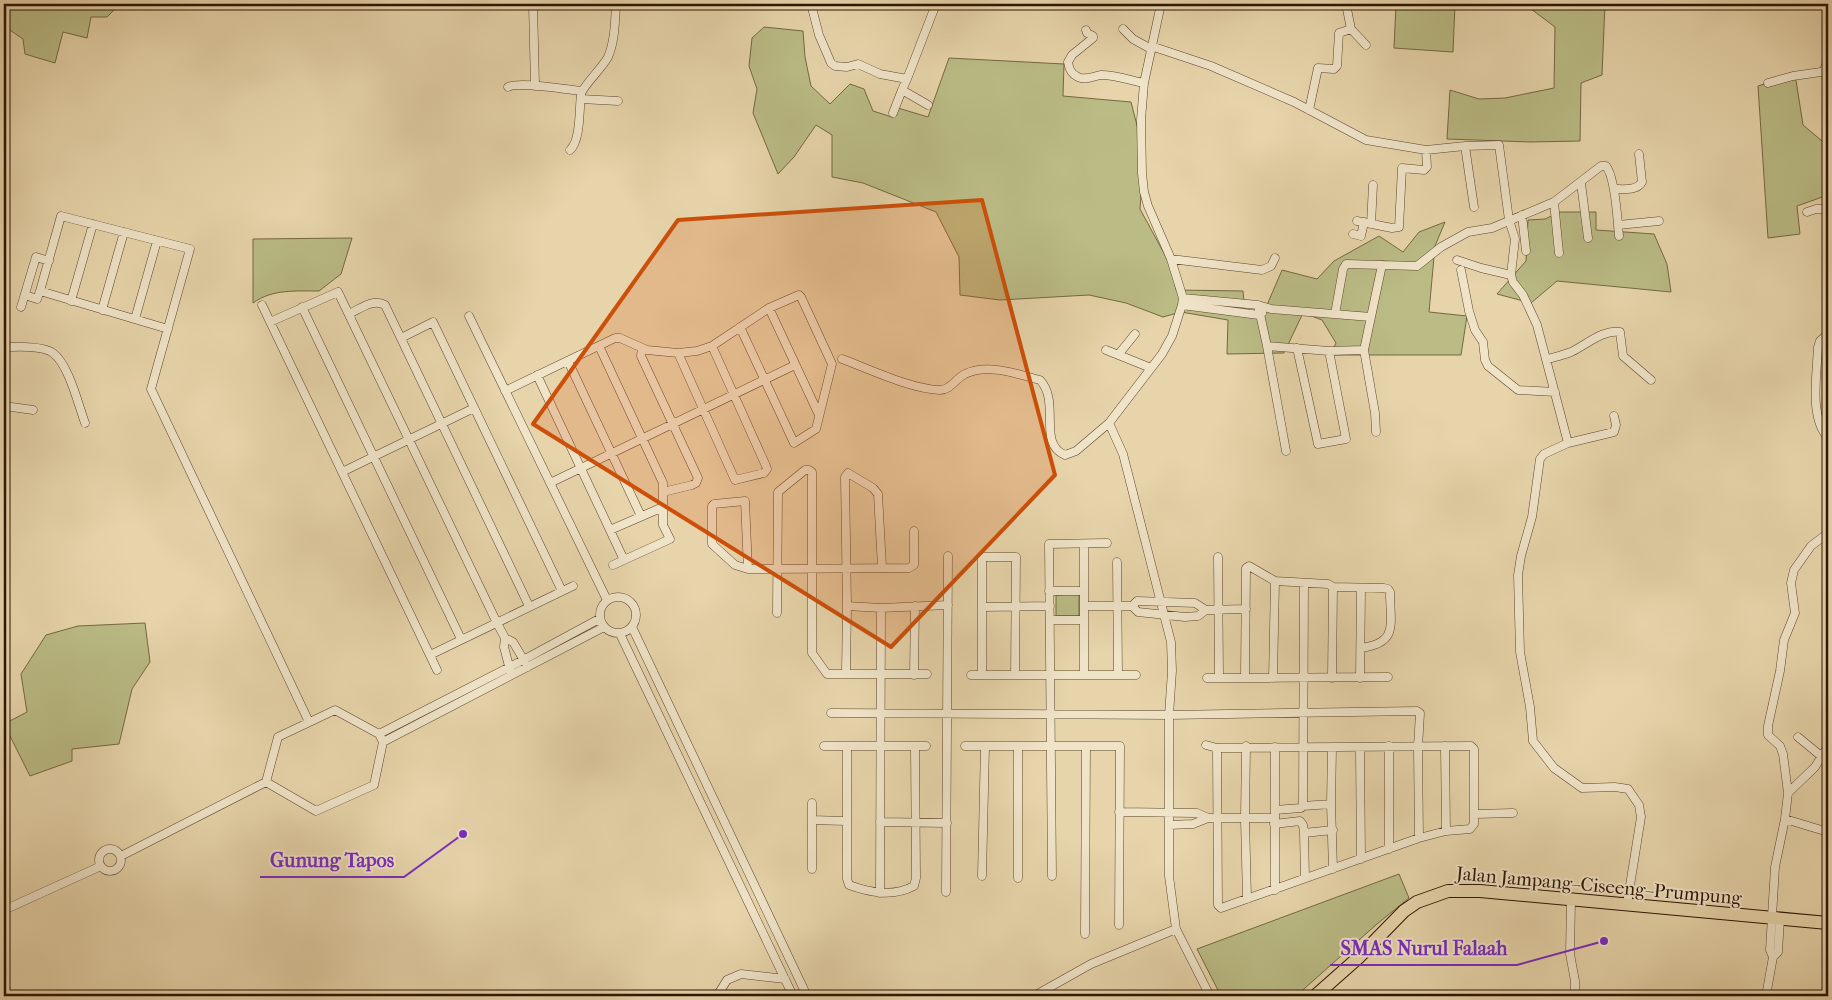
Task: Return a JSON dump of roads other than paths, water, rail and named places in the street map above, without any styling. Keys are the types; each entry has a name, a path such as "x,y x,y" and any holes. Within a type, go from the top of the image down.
{"main road":[{"name":"Jalan Jampang–Ciseeng–Prumpung","path":"1315,996 1358,958 1404,911 1417,902 1448,891 1463,890 1828,923"}],"street":[{"path":"533,4 535,86"},
{"path":"570,150 576,138 581,95 608,57 615,28 616,4"},
{"path":"811,4 819,35 831,63 835,66 847,67 858,64 880,74 907,79"},
{"path":"893,113 936,4"},
{"path":"842,359 908,383 939,390 948,388 962,375 979,370 998,370 1040,380 1047,389 1049,397 1051,441 1058,453 1064,455 1076,451 1109,423 1172,336 1182,302 1171,259 1148,206 1144,192 1140,120 1144,83 1161,4"},
{"path":"1346,4 1352,29 1366,45"},
{"path":"1123,29 1133,39 1151,47 1211,66 1309,110 1366,140 1426,150 1499,145 1509,220 1515,239 1511,275 1513,282 1523,295 1537,324 1548,359 1554,392 1568,443"},
{"path":"1309,110 1318,68 1336,68 1338,34 1352,29"},
{"path":"1086,30 1093,38 1072,56 1068,62 1069,68 1074,75 1082,78 1100,75 1112,76 1144,83"},
{"path":"1768,83 1793,76 1826,71 1828,59"},
{"path":"508,87 514,85 535,86 618,101"},
{"path":"902,90 928,105"},
{"path":"1465,146 1474,207"},
{"path":"1364,222 1392,228 1399,227 1402,168 1424,170 1428,167 1426,150"},
{"path":"1614,189 1640,186 1642,182 1639,154"},
{"path":"1335,314 1343,269 1346,264 1417,266 1441,247 1468,232 1492,228 1554,202 1601,166 1606,166 1609,169 1614,189 1619,236"},
{"path":"1581,183 1588,238"},
{"path":"1353,234 1361,236 1373,185"},
{"path":"1554,202 1560,253"},
{"path":"1807,212 1816,209 1828,209"},
{"path":"1522,215 1526,251"},
{"path":"25,295 37,299 62,216 190,250 150,388 309,722"},
{"path":"1618,225 1659,222"},
{"path":"71,301 93,224"},
{"path":"102,310 124,232"},
{"path":"135,319 157,241"},
{"path":"21,308 36,257 49,261"},
{"path":"1171,259 1262,270 1271,266 1275,258"},
{"path":"1456,260 1511,275"},
{"path":"1376,432 1375,413 1364,350 1382,265"},
{"path":"1461,270 1469,311 1475,330 1483,342 1485,360 1488,366 1518,390 1554,392"},
{"path":"40,291 168,329"},
{"path":"270,322 338,292 505,638 504,647 508,666 513,674"},
{"path":"505,391 615,338 620,338 646,350 678,353 712,346 740,327 769,308 796,295 801,297 832,364 816,429 794,442 740,327"},
{"path":"349,314 374,302 379,301 385,305 529,606"},
{"path":"1182,302 1258,305 1271,309 1371,317"},
{"path":"1182,302 1259,314 1271,309"},
{"path":"262,305 437,670"},
{"path":"1258,305 1286,451"},
{"path":"302,308 461,640"},
{"path":"769,308 818,415"},
{"path":"469,316 607,600"},
{"path":"400,338 433,322 562,591"},
{"path":"1548,359 1572,352 1586,343 1617,331 1620,332 1623,356 1651,380"},
{"path":"1118,355 1136,334"},
{"path":"1828,334 1820,341 1818,347 1816,396 1817,415 1828,438"},
{"path":"599,346 663,483 663,525 670,538 613,565"},
{"path":"678,353 735,480 764,474 767,470 766,466 712,346"},
{"path":"1267,346 1329,351 1364,350"},
{"path":"4,348 46,349 54,353 73,388 85,423"},
{"path":"642,348 641,356 698,478 696,483 692,485 663,492"},
{"path":"1298,348 1318,444 1346,439 1329,351"},
{"path":"1106,350 1150,368"},
{"path":"568,361 641,516"},
{"path":"550,483 795,365"},
{"path":"538,375 624,560"},
{"path":"4,406 33,410"},
{"path":"342,472 474,408"},
{"path":"1614,416 1616,425 1614,432 1568,443 1544,454 1540,458 1532,517 1521,556 1518,575 1520,652 1534,741 1554,768 1582,788 1615,787 1628,789 1639,806 1640,817 1627,904"},
{"path":"1109,423 1123,454 1171,642 1169,876 1178,932 1210,996"},
{"path":"777,613 778,492 807,470 812,472 812,653 825,673 927,674"},
{"path":"846,673 845,477 848,473 873,488 878,494 882,567"},
{"path":"748,569 744,501 714,504 712,509 712,544 735,566 748,569 909,568 914,564 914,531"},
{"path":"610,530 663,506"},
{"path":"1766,996 1773,957 1770,950 1776,919 1775,867 1785,819 1788,793 1783,754 1780,746 1768,735 1768,726 1780,671 1784,640 1794,613 1791,583 1794,570 1811,546 1828,533"},
{"path":"1052,876 1048,544 1107,544"},
{"path":"1084,544 1084,675"},
{"path":"946,892 948,556"},
{"path":"982,675 982,557 1016,557 1016,675"},
{"path":"1218,557 1219,677"},
{"path":"1117,562 1118,675"},
{"path":"1245,677 1247,567 1250,566 1274,580 1328,584 1333,587 1388,589 1390,592 1390,630 1386,639 1376,646 1361,648"},
{"path":"1273,678 1274,580"},
{"path":"1303,806 1304,583"},
{"path":"430,655 573,586"},
{"path":"1332,678 1333,587"},
{"path":"1360,678 1361,588"},
{"path":"1049,591 1084,591"},
{"path":"614,597 628,600 636,612 636,620 632,627 620,634 604,627 599,618 602,605 614,597"},
{"path":"1084,606 1132,606 1137,601 1195,603 1206,610"},
{"path":"847,606 881,608 948,605"},
{"path":"914,675 915,606"},
{"path":"982,607 1050,606"},
{"path":"1132,606 1138,612 1193,617 1206,610 1246,609"},
{"path":"880,893 881,608"},
{"path":"383,742 513,674 526,663 599,618"},
{"path":"1050,620 1084,620"},
{"path":"379,734 508,666 526,663 604,627"},
{"path":"632,627 807,996"},
{"path":"620,634 793,996"},
{"path":"505,638 513,642 526,663"},
{"path":"971,675 1136,675"},
{"path":"1207,678 1388,677"},
{"path":"121,856 266,782 278,737 335,710 379,734 383,742 374,785 316,811 266,782"},
{"path":"831,713 1169,715 1418,711 1420,713 1418,838"},
{"path":"1798,737 1821,756"},
{"path":"1206,745 1217,748 1246,746 1304,748 1473,747 1475,752 1474,824 1472,828 1446,831 1418,838 1221,908 1218,905 1217,748"},
{"path":"824,746 926,746"},
{"path":"846,746 846,872 849,886 880,893 896,893 914,886 916,878 914,822 915,746"},
{"path":"965,746 1120,746 1119,924"},
{"path":"982,876 985,746"},
{"path":"1018,746 1018,878"},
{"path":"1085,934 1086,746"},
{"path":"1246,746 1247,899"},
{"path":"1389,849 1390,746"},
{"path":"1446,746 1446,831"},
{"path":"1788,793 1815,767 1828,746"},
{"path":"1275,747 1275,890"},
{"path":"1360,747 1361,859"},
{"path":"1332,748 1333,869"},
{"path":"812,803 812,869"},
{"path":"1275,817 1303,806 1331,804"},
{"path":"1119,812 1197,813 1208,818"},
{"path":"1475,814 1513,813"},
{"path":"1169,825 1193,824 1208,818 1245,819 1275,817 1300,821 1303,825 1304,833 1305,878"},
{"path":"1785,819 1828,832"},
{"path":"812,820 846,821"},
{"path":"880,822 947,822"},
{"path":"1304,833 1333,830"},
{"path":"112,849 121,856 121,864 117,869 110,871 99,863 100,855 105,850 112,849"},
{"path":"4,910 101,866"},
{"path":"1571,900 1570,954 1575,982 1575,996"},
{"path":"766,938 776,931"},
{"path":"1034,996 1091,964 1178,932"},
{"path":"717,996 727,980 741,974 785,979"}],"place":[{"name":"Gunung Tapos","path":"463,834"},
{"name":"SMAS Nurul Falaah","path":"1604,941"}]}
